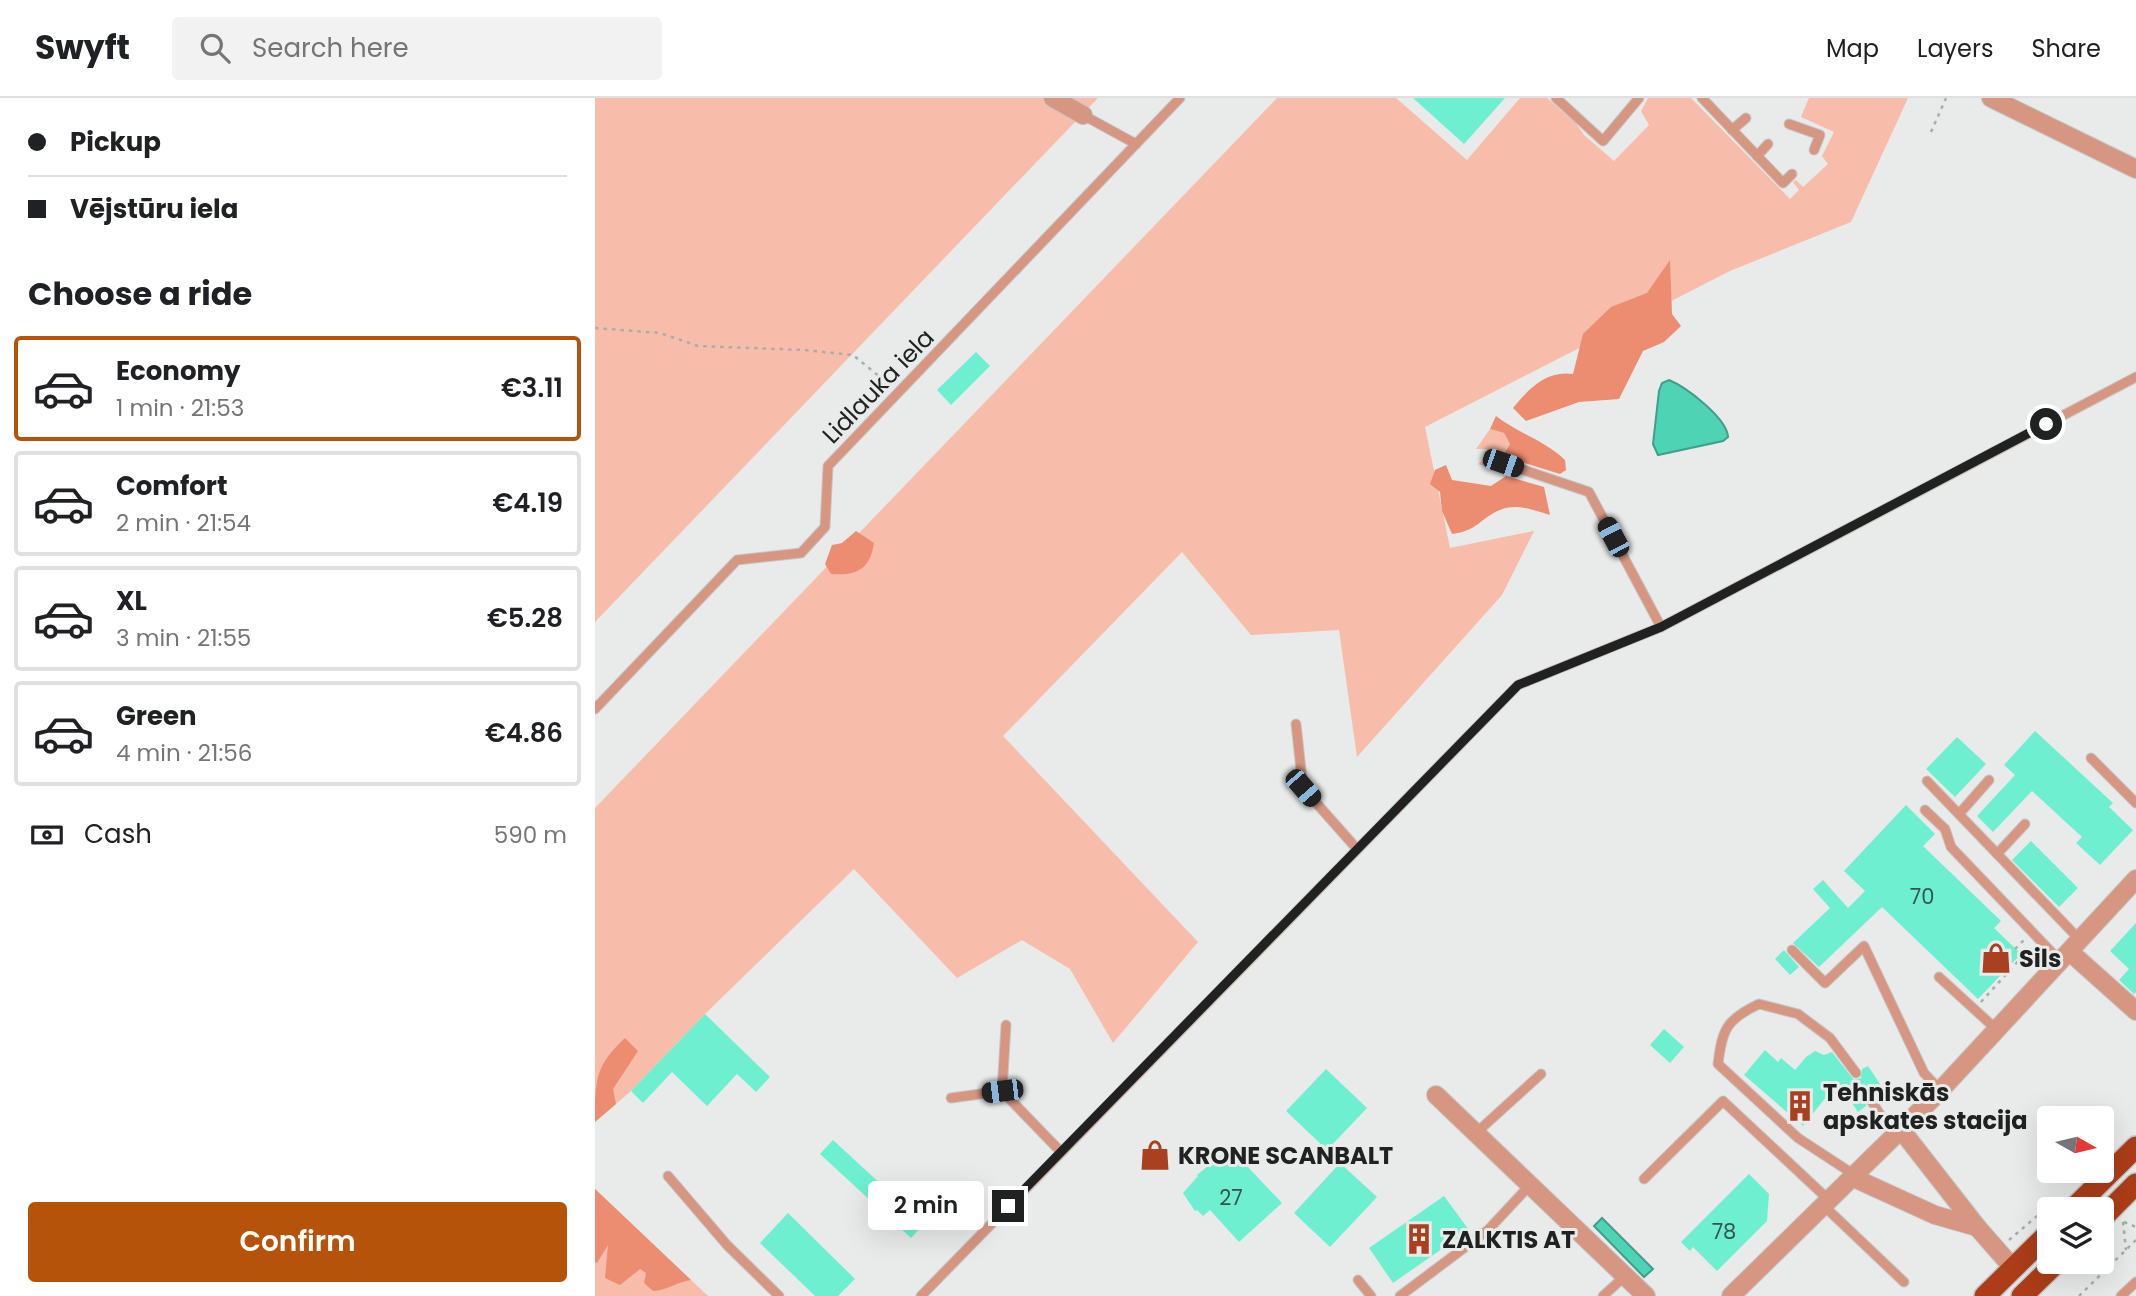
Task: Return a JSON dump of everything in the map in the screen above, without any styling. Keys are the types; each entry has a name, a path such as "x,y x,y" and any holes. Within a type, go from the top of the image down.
{"highway":[{"path":"2073,1197 2136,1147"},
{"path":"2114,1212 2136,1184"},
{"path":"1985,1296 2037,1245"},
{"path":"2022,1296 2045,1274"}],"street":[{"path":"1053,98 1083,115"},
{"path":"1991,98 2136,169"},
{"path":"1731,1296 1941,1091 2136,879"},
{"path":"2070,951 2136,1011"},
{"path":"1436,1095 1646,1296"},
{"path":"1898,1134 2013,1268"},
{"path":"1854,1178 1935,1215 1977,1227"}],"lane":[{"name":"Lidlauka iela","path":"595,709 737,560 801,553 806,548 825,527 828,466 1180,98"},
{"path":"1556,98 1603,141 1639,98"},
{"path":"1708,100 1732,130 1783,183 1792,174"},
{"path":"1083,115 1136,144"},
{"path":"1732,130 1746,118"},
{"path":"1789,124 1821,135 1814,150"},
{"path":"1757,156 1768,145"},
{"path":"921,1296 1518,685 1661,627 2136,377"},
{"path":"1503,463 1589,492 1661,627"},
{"path":"1296,724 1303,788 1357,849"},
{"path":"2091,758 2136,803"},
{"path":"1959,814 1989,780"},
{"path":"1927,781 1997,854 2070,951"},
{"path":"1925,810 1945,829 1951,847 2038,939 2070,951"},
{"path":"1997,854 2025,824"},
{"path":"1792,950 1825,983 1864,946 1924,1073 1941,1091"},
{"path":"1939,977 1998,1031"},
{"path":"1854,1178 1847,1170 1798,1138 1718,1064 1720,1041 1735,1016 1759,1004 1798,1014 1830,1038 1856,1073"},
{"path":"1006,1024 1002,1091 1061,1152"},
{"path":"1476,1133 1541,1074"},
{"path":"951,1098 1002,1091"},
{"path":"1644,1179 1723,1101 1904,1282"},
{"path":"1872,1102 1898,1134"},
{"path":"669,1176 727,1245 779,1296"},
{"path":"1400,1296 1488,1230 1530,1185"},
{"path":"1603,1296 1625,1276"},
{"path":"1358,1280 1371,1296"},
{"path":"2122,1296 2136,1282"}],"path":[{"path":"1931,132 1946,98"},
{"path":"595,328 660,333 698,346 804,350 853,355 899,392"},
{"path":"1974,1009 2038,939"},
{"path":"2114,1218 2136,1227"},
{"path":"1997,1249 2037,1221"},
{"path":"2124,1222 2126,1250"},
{"path":"2079,1296 2136,1240"}],"shaded area":[{"path":"595,98 1098,98 595,622"},
{"path":"1277,98 1396,98 1467,160 1520,98 1547,98 1614,161 1649,125 1641,111 1648,98 1691,98 1790,199 1799,190 1793,182 1796,180 1803,187 1828,164 1822,156 1834,132 1801,117 1809,98 1908,98 1851,222 1730,271 1425,427 1450,548 1534,531 1502,595 1357,757 1339,630 1251,635 1182,552 1003,736 1198,942 1113,1043 1070,969 1022,940 957,978 854,869 705,1014 631,1091 595,1122 595,808"},
{"path":"1670,260 1672,314 1681,326 1664,342 1643,351 1619,399 1579,402 1526,421 1513,408 1519,401 1532,387 1547,378 1564,373 1573,374 1583,334 1611,307 1647,293"},
{"path":"1669,380 1695,396 1713,412 1726,429 1728,437 1723,441 1658,455 1653,444 1659,391 1662,383"},
{"path":"1496,416 1557,453 1565,460 1566,470 1560,474 1503,456 1510,444 1504,433 1490,429"},
{"path":"1490,429 1504,433 1510,444 1503,456 1485,466 1478,464 1487,458 1487,449 1476,449"},
{"path":"1446,465 1452,480 1491,486 1506,476 1544,487 1550,515 1525,508 1506,508 1493,513 1468,530 1452,534 1442,511 1440,492 1430,484 1435,470"},
{"path":"856,531 874,543 869,560 855,572 831,574 825,564 832,545 842,543"},
{"path":"625,1038 638,1051 613,1089 616,1104 595,1122 595,1095 602,1066"},
{"path":"595,1189 708,1296 595,1296"},
{"path":"595,1189 691,1280 653,1291 644,1283 646,1273 640,1269 620,1285 605,1278 608,1245 597,1263 595,1262"},
{"path":"1602,1218 1653,1269 1644,1277 1594,1226"}],"building":[{"path":"1413,98 1505,98 1464,144"},
{"path":"976,352 990,366 951,405 937,390"},
{"path":"2035,731 2113,803 2109,807 2133,830 2100,865 2076,843 2082,837 2032,791 1993,832 1977,816 2015,775 2004,765"},
{"path":"1957,737 1986,764 1955,797 1926,769"},
{"path":"1906,805 1935,834 1923,846 2001,921 1994,928 2021,954 1978,999 1882,907 1819,967 1793,943 1830,908 1813,889 1823,880 1848,908 1865,891 1844,871"},
{"path":"2031,841 2078,888 2059,907 2012,860"},
{"path":"2136,923 2134,994 2119,980 2129,969 2110,951"},
{"path":"1784,950 1799,967 1790,975 1775,959"},
{"path":"705,1014 770,1077 756,1092 737,1074 707,1106 672,1072 643,1103 631,1091"},
{"path":"1664,1029 1684,1047 1670,1063 1650,1045"},
{"name":"Tehniskās apskates stacija","path":"1765,1050 1778,1062 1781,1058 1795,1070 1815,1051 1824,1055 1832,1052 1854,1080 1861,1078 1862,1069 1868,1066 1886,1093 1878,1098 1872,1095 1868,1097 1866,1106 1858,1112 1838,1082 1803,1126 1744,1075"},
{"path":"1326,1069 1367,1108 1327,1150 1286,1111"},
{"path":"833,1140 924,1224 911,1238 820,1154"},
{"path":"1230,1148 1282,1203 1239,1242 1210,1210 1203,1216 1195,1211 1183,1193 1197,1175"},
{"path":"1340,1163 1377,1197 1330,1247 1294,1213"},
{"path":"1749,1174 1769,1194 1767,1221 1717,1271 1693,1247 1690,1251 1681,1242"},
{"name":"ZALKTIS AT","path":"1444,1196 1469,1230 1393,1283 1369,1248"},
{"path":"788,1213 855,1279 838,1296 815,1296 760,1243"}],"place":[{"name":"Sils","path":"1996,958"},
{"name":"Tehniskās apskates stacija","path":"1800,1106"},
{"name":"KRONE SCANBALT","path":"1155,1155"},
{"name":"ZALKTIS AT","path":"1419,1239"}],"route":[{"path":"1008,1206 1518,685 1661,627 2046,424"}]}
